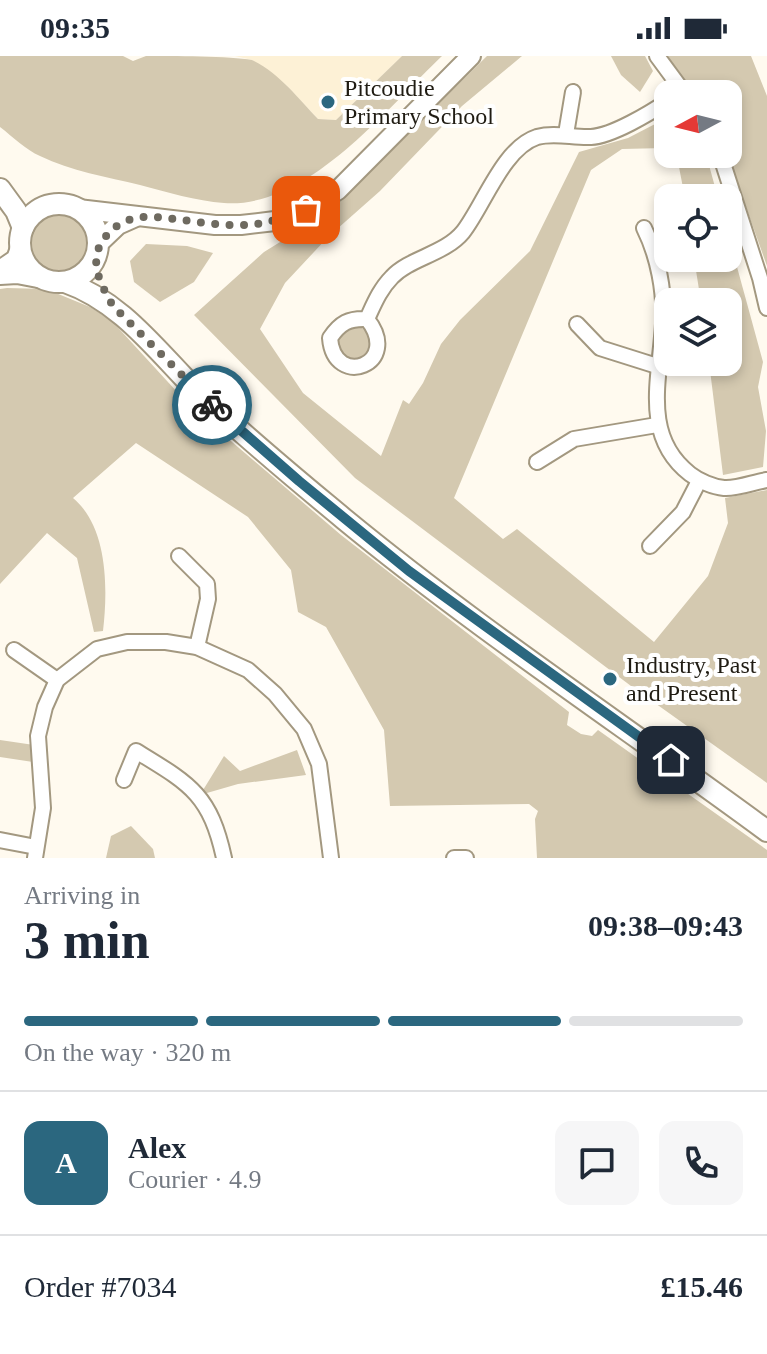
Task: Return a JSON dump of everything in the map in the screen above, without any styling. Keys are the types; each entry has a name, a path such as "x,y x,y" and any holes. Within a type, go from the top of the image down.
{"main road":[{"path":"2,191 25,203 57,204 78,209 93,224 103,288 113,306"},
{"path":"2,191 21,238 24,260 32,271 43,279 65,282 93,293 113,306 204,398 343,518 477,622 767,831"},
{"path":"21,238 28,218 46,206"},
{"path":"65,282 83,273 96,251"}],"street":[{"path":"78,209 215,225 256,225 306,210 338,190 471,56"},
{"path":"657,56 673,80"},
{"path":"566,134 573,92"},
{"path":"367,319 378,295 394,275 461,234 507,160 535,138 566,134 593,137 630,123 654,109"},
{"path":"725,168 764,277 767,308"},
{"path":"96,251 118,225 136,217"},
{"path":"644,228 656,253 660,288"},
{"path":"0,273 16,259 21,238"},
{"path":"0,273 43,279"},
{"path":"577,324 600,348 654,365"},
{"path":"657,376 657,425 674,461 699,481 724,488 767,480"},
{"path":"537,462 574,439 657,425"},
{"path":"650,546 683,512 699,481"},
{"path":"179,556 207,584 208,599 197,647"},
{"path":"0,840 36,853 43,808 38,736 45,707 57,680 97,649 127,642 166,642 197,647 248,670 275,694 304,729 319,764 331,858"},
{"path":"14,650 57,680"},
{"path":"124,780 136,751 171,773 199,795 217,827 224,858"}],"shaded area":[{"path":"0,56 123,56 133,61 146,56 252,60 279,79 318,119 336,120 402,56 442,56 344,152 315,173 286,190 255,201 224,203 89,173 30,150 0,127"},
{"name":"Pitcoudie Primary School","path":"235,56 402,56 336,120 318,119 286,85 252,60"},
{"path":"487,56 522,56 462,106 380,191 328,237 285,283 260,329 303,393 381,456 403,400 409,404 423,383 441,344 460,320 530,251 579,152 628,138 654,125 654,148 622,149 591,170 454,498 503,539 517,529 654,642 708,576 728,523 725,498 767,490 767,783 631,686 355,478 194,315 264,252 314,221 347,193"},
{"path":"611,56 645,56 653,71 640,92 621,75"},
{"path":"668,56 751,56 767,96 767,266 742,196 742,184 738,184 732,168 742,168 742,80 683,80"},
{"path":"679,168 710,168 714,184 682,184"},
{"path":"59,214 70,216 79,223 86,232 86,254 79,263 70,270 59,272 48,270 39,263 32,254 30,243 32,232 39,223 48,216"},
{"path":"146,244 187,246 213,253 194,282 160,302 134,282 130,261"},
{"path":"696,272 738,272 763,362 758,387 766,431 763,467 723,475 711,376 742,376 742,288 699,288"},
{"path":"0,289 46,289 90,307 111,320 190,406 341,535 569,712 567,725 581,734 592,736 598,730 767,850 767,858 537,858 535,819 538,811 529,804 390,806 384,730 326,627 298,612 291,570 248,517 136,443 73,498 85,510 99,542 105,578 103,631 94,632 77,558 47,533 0,584"},
{"path":"354,326 366,331 371,343 366,355 354,360 342,355 337,343 342,331"},
{"path":"0,740 34,745 33,762 0,757"},
{"path":"297,750 306,775 238,784 200,795 224,756 240,771"},
{"path":"131,826 153,849 155,858 106,858 111,836"}],"way so far":[{"path":"212,405 113,306 98,272 95,257 97,245 118,225 136,217 215,225 256,225 306,210"}],"place":[{"name":"Pitcoudie Primary School","path":"328,102"},
{"name":"Industry, Past and Present","path":"610,679"}],"route":[{"path":"212,405 409,571 671,760"}]}
